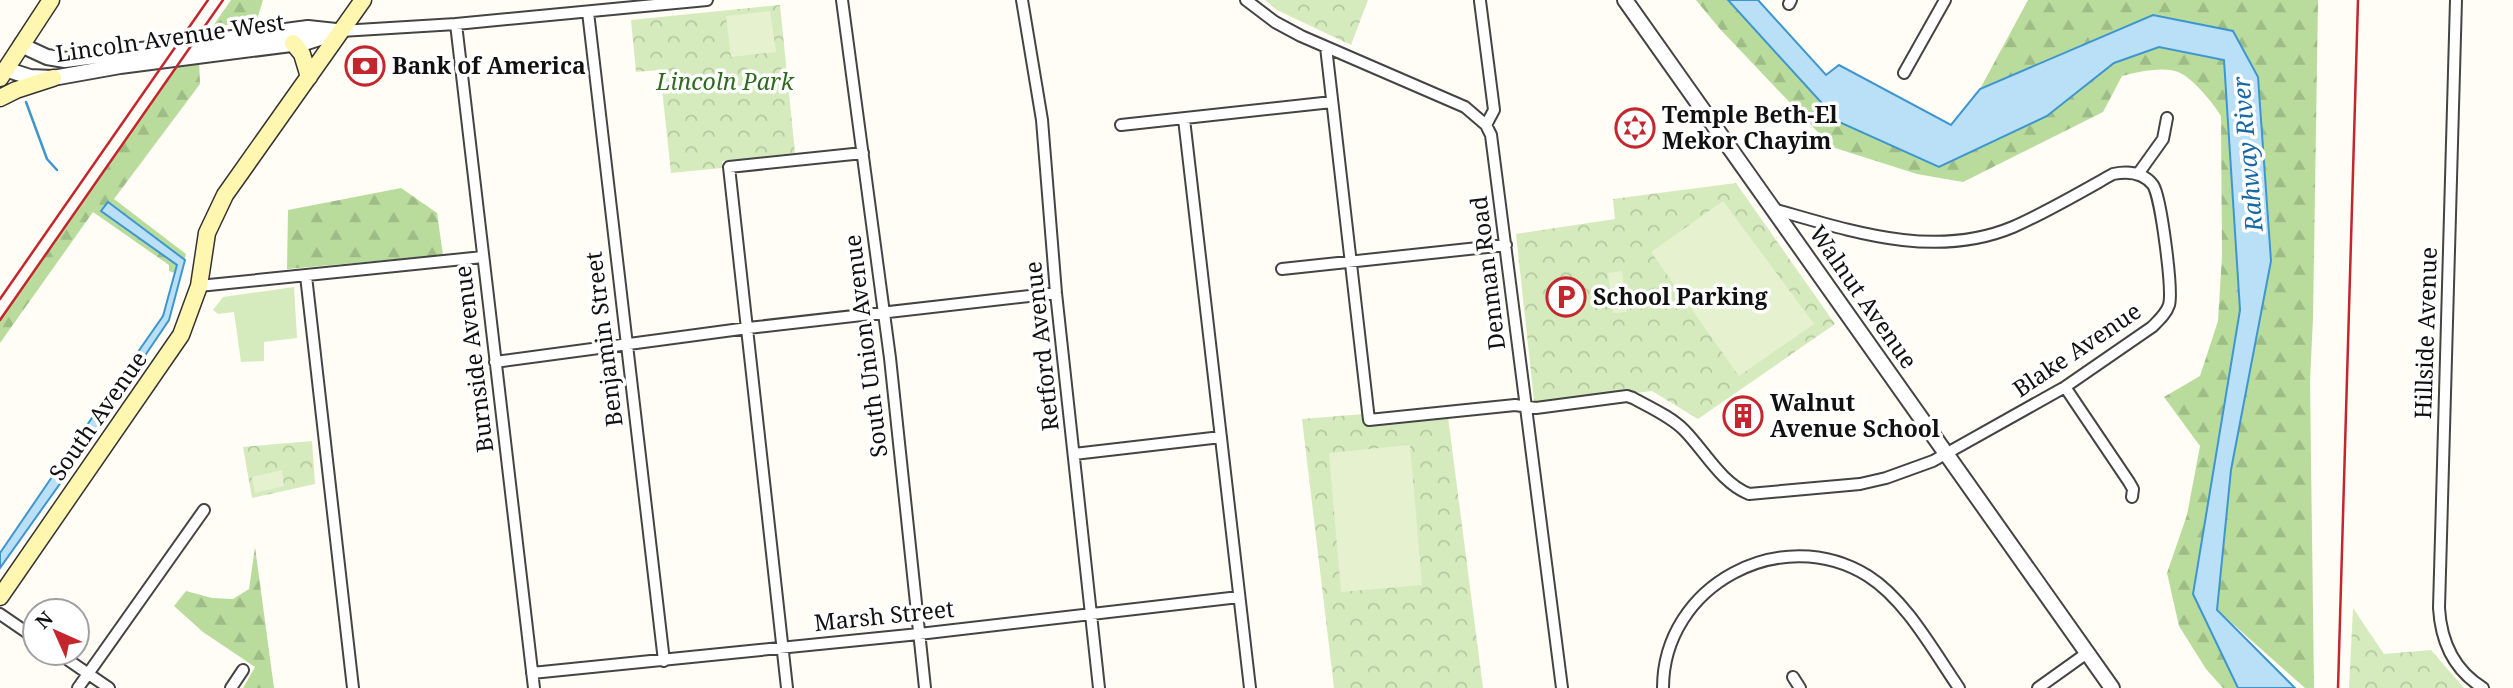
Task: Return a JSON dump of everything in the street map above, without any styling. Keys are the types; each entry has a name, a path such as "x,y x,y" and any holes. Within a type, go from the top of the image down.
{"main road":[{"path":"2,74 51,0"},
{"name":"South Avenue","path":"0,597 181,335 199,286 213,218 225,195 363,0"},
{"path":"293,43 302,54 309,77"},
{"path":"0,98 53,78"}],"street":[{"name":"Lincoln Avenue West","path":"21,45 47,57 65,60 308,28 341,31 457,24 707,0"},
{"name":"South Union Avenue","path":"842,0 883,314 925,688"},
{"name":"Retford Avenue","path":"1022,0 1042,120 1056,293 1099,688"},
{"path":"1246,0 1275,22 1326,47 1465,107 1486,125 1494,110 1480,1"},
{"name":"Walnut Avenue","path":"1625,0 2112,688"},
{"path":"1904,73 1945,0"},
{"name":"Hillside Avenue","path":"2456,0 2438,597 2443,635 2456,664 2466,676 2483,688"},
{"name":"Benjamin Street","path":"588,12 664,661"},
{"name":"Burnside Avenue","path":"457,24 534,688"},
{"name":"Lincoln Avenue West","path":"2,74 53,78 120,66 307,42 341,31"},
{"path":"1326,47 1350,262"},
{"path":"1121,125 1332,102"},
{"path":"1773,209 1889,239 1922,243 1987,236 2014,227 2113,174 2138,174 2162,139 2166,118"},
{"path":"1184,119 1250,688"},
{"name":"Denman Road","path":"1486,125 1494,145 1562,688"},
{"path":"787,688 729,167 863,153"},
{"name":"Blake Avenue","path":"1350,262 1369,420 1514,405 1536,408 1610,398 1633,398 1678,425 1727,479 1739,490 1749,494 1860,484 1898,474 1947,456 2064,387 2152,327 2163,315 2169,303 2169,279 2158,193 2152,184 2138,174"},
{"path":"1282,269 1506,245"},
{"path":"199,286 483,257"},
{"path":"306,276 353,688"},
{"path":"495,362 748,328 1056,293"},
{"path":"2064,387 2129,482 2133,489 2132,497"},
{"path":"1074,454 1220,437"},
{"path":"78,688 204,510"},
{"path":"1663,688 1671,643 1683,618 1700,597 1740,568 1766,559 1793,555 1820,557 1847,565 1882,586 1901,607 1959,688"},
{"name":"Marsh Street","path":"532,673 919,634 1239,597"},
{"path":"0,614 21,628"},
{"path":"2038,688 2087,653"},
{"path":"79,667 109,688"},
{"path":"231,688 243,670"},
{"path":"1793,677 1800,688"}],"green space":[{"path":"231,0 263,0 256,23 213,26"},
{"path":"1265,0 1368,0 1351,45 1277,10"},
{"path":"1696,0 1728,0 1839,122 1939,167 2047,116 2114,63 2159,47 2224,60 2240,310 2193,594 2238,688 2223,688 2206,669 2179,626 2167,573 2187,515 2200,446 2164,397 2200,376 2218,321 2222,256 2221,116 2213,104 2196,85 2178,72 2157,70 2128,74 2122,76 2103,112 1963,182 1917,174 1832,147"},
{"path":"2028,0 2318,0 2310,381 2314,688 2305,688 2217,610 2231,470 2258,77 2153,15 1980,89"},
{"name":"Lincoln Park","path":"780,5 795,153 722,161 722,168 671,173 660,70 636,72 631,20"},
{"path":"770,11 776,52 731,57 726,16"},
{"path":"183,57 199,58 200,84 114,199 186,254 180,275 169,271 169,265 93,212 0,343 0,321"},
{"path":"1736,183 1835,324 1698,419 1652,391 1448,417 1483,688 1334,688 1302,419 1534,400 1516,234 1615,219 1613,199"},
{"path":"401,188 437,213 443,255 287,269 288,210"},
{"path":"1723,201 1814,324 1739,376 1651,252"},
{"path":"1622,271 1627,312 1613,313 1608,273"},
{"path":"294,287 297,338 264,342 264,361 241,362 234,312 218,314 213,310 223,297"},
{"path":"312,441 315,484 252,498 243,447"},
{"path":"1410,445 1422,585 1341,592 1329,453"},
{"path":"282,470 284,486 255,493 252,477"},
{"path":"255,547 274,688 243,688 255,667 203,632 174,606 186,591 212,598 233,599 249,589"},
{"path":"2353,608 2384,654 2431,650 2464,688 2349,688"}],"water":[{"name":"Rahway River","path":"1728,0 1758,0 1826,75 1839,65 1951,125 1980,89 2153,15 2233,31 2258,77 2271,261 2231,470 2217,610 2295,688 2238,688 2193,594 2240,310 2224,60 2159,47 2114,63 2047,116 1939,167 1839,122"},
{"path":"108,202 185,260 169,320 86,443 78,438 163,316 177,265 101,211"},
{"path":"69,452 76,456 74,464 0,568 0,553"}],"waterway":[{"path":"26,102 47,159 57,170"}],"railway":[{"path":"0,299 208,0"},
{"path":"0,320 223,0"},
{"path":"2338,688 2358,0"}],"place":[{"name":"Bank of America","path":"365,66"},
{"name":"Temple Beth-El Mekor Chayim","path":"1635,128"},
{"name":"School Parking","path":"1566,297"},
{"name":"Walnut Avenue School","path":"1743,416"}]}
